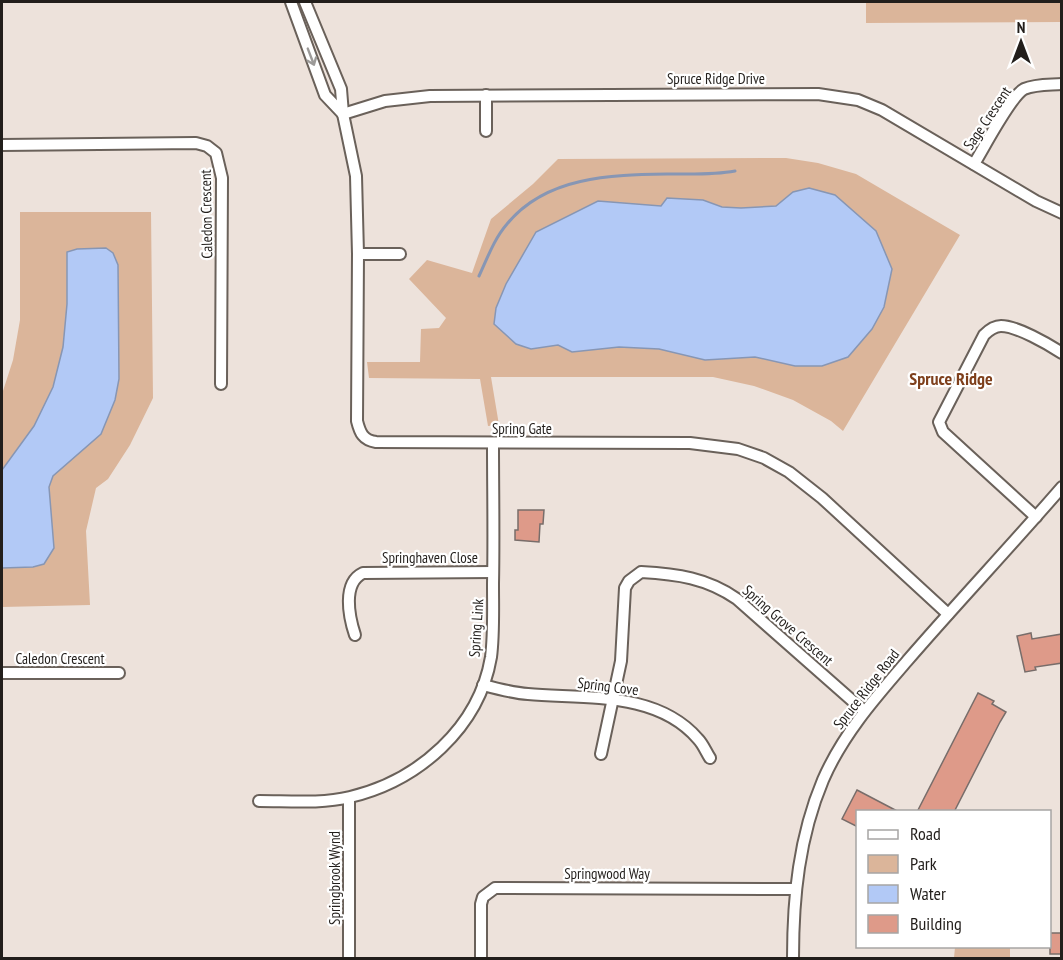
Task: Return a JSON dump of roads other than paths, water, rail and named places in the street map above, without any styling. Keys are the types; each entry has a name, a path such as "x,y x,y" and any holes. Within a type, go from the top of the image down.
{"street":[{"name":"Spring Gate","path":"291,2 325,95 343,114"},
{"name":"Spring Gate","path":"306,2 341,89 343,114 356,176 357,421 363,437 368,441 376,442 690,443 738,449 764,458 789,472 822,498 948,614"},
{"name":"Sage Crescent","path":"974,164 1021,91 1034,86 1062,84"},
{"name":"Spruce Ridge Drive","path":"343,114 376,104 408,98 486,95 818,94 858,100 882,110 1036,201 1062,213"},
{"path":"486,95 486,131"},
{"name":"Caledon Crescent","path":"2,145 196,143 207,146 216,153 222,178 221,384"},
{"path":"358,254 400,254"},
{"path":"1036,517 943,432 939,422 984,335 992,328 999,326 1012,329 1062,353"},
{"name":"Spring Link","path":"259,801 330,801 374,790 414,771 431,758 461,725 483,686 491,657 493,443"},
{"name":"Spruce Ridge Road","path":"793,958 795,889 807,829 820,787 836,754 864,711 1062,487"},
{"name":"Springhaven Close","path":"355,635 350,615 350,591 357,576 363,573 493,572"},
{"name":"Spring Grove Crescent","path":"614,700 621,661 626,588 629,581 641,572 688,576 721,588 737,599 864,711"},
{"name":"Caledon Crescent","path":"2,673 119,673"},
{"name":"Spring Cove","path":"483,686 527,694 614,700 638,704 662,712 685,726 699,740 710,758"},
{"path":"601,754 614,700"},
{"name":"Springbrook Wynd","path":"349,798 349,958"},
{"name":"Springwood Way","path":"481,958 481,904 483,897 495,888 795,889"}],"water":[{"path":"809,188 835,195 876,231 892,269 884,307 872,329 848,357 822,366 795,366 755,357 705,360 659,349 619,347 572,352 558,345 531,349 516,344 494,324 496,308 506,284 536,232 598,201 661,206 667,198 703,200 722,207 776,206 793,192"},
{"path":"106,248 113,253 118,265 119,379 115,400 101,434 53,476 49,487 54,548 44,564 33,567 2,568 2,470 34,426 53,387 63,347 67,304 67,252 77,249"}],"waterway":[{"path":"479,276 507,224 523,208 561,187 604,177 711,174 735,171"}],"district":[{"name":"Spruce Ridge","path":"951,378"}]}
